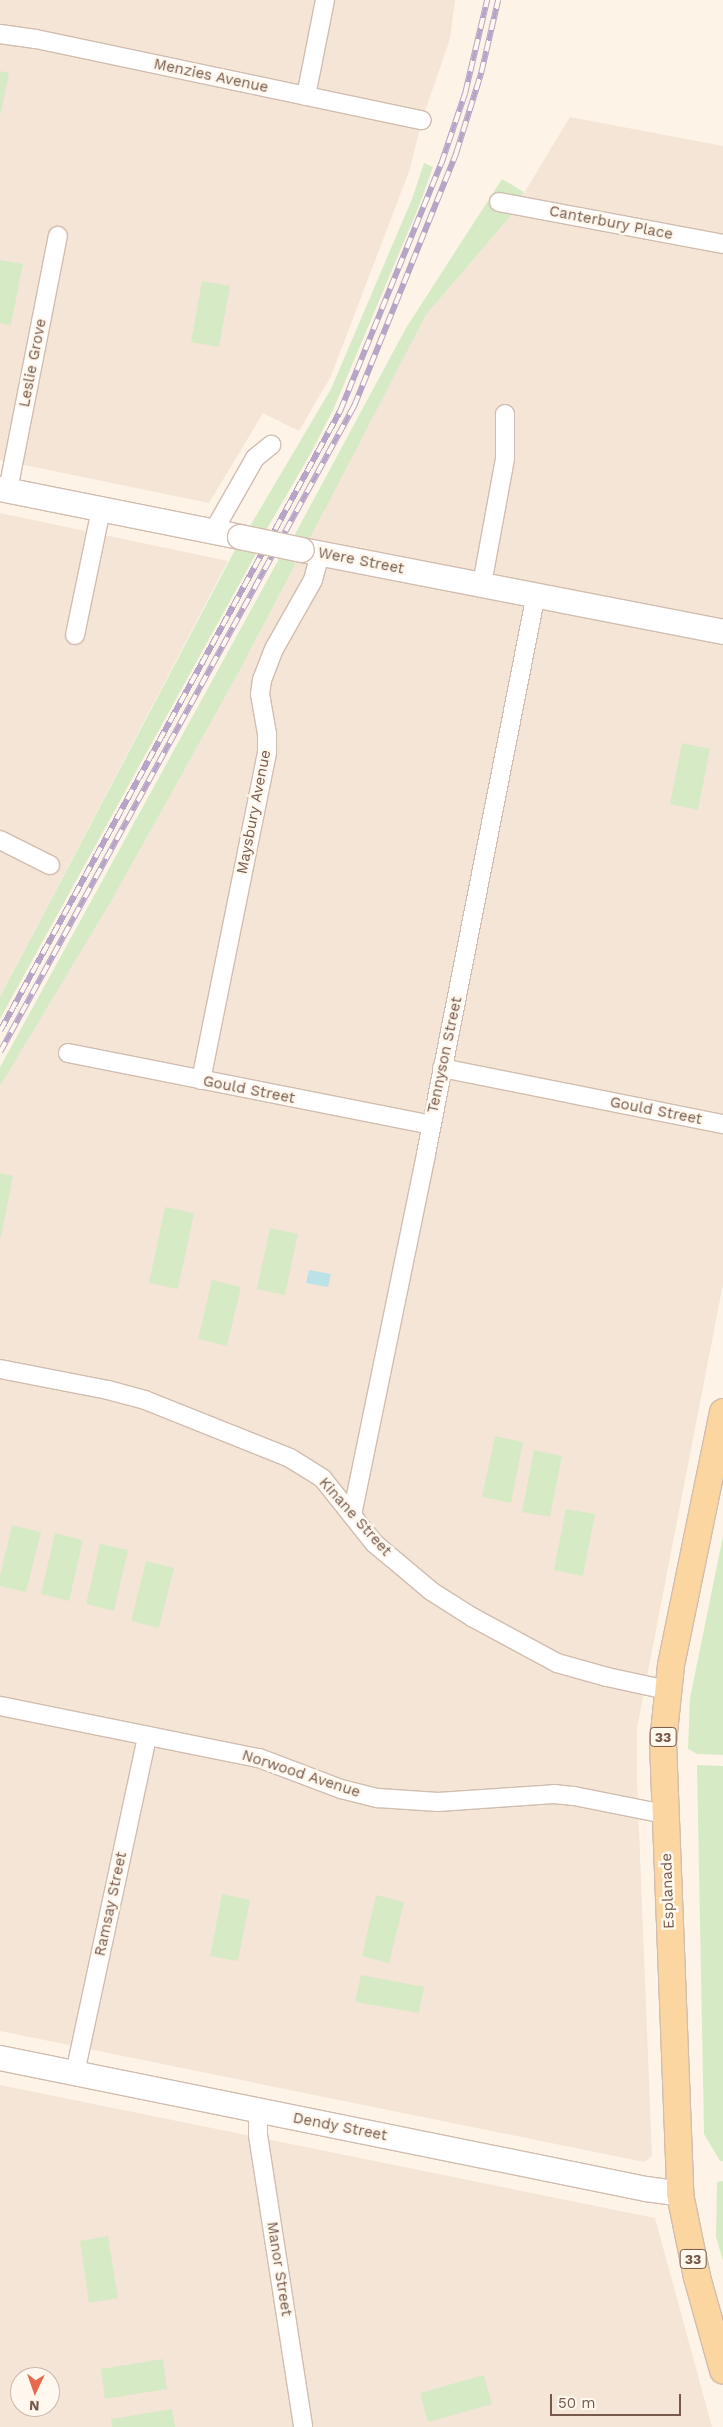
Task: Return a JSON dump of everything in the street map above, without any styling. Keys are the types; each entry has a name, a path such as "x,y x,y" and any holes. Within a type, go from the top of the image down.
{"main road":[{"name":"Esplanade","path":"723,1412 667,1690 663,1742 664,1814 680,2194 697,2277 723,2370"}],"street":[{"path":"306,96 325,0"},
{"name":"Menzies Avenue","path":"0,34 36,39 422,120"},
{"name":"Canterbury Place","path":"499,202 723,244"},
{"name":"Leslie Grove","path":"4,490 58,236"},
{"path":"482,584 505,459 505,414"},
{"path":"213,532 255,458 271,445"},
{"name":"Were Street","path":"4,490 723,632"},
{"path":"75,635 101,510"},
{"name":"Maysbury Avenue","path":"201,1080 267,752 267,734 260,694 262,680 274,649 313,580 311,552"},
{"name":"Tennyson Street","path":"352,1515 536,594"},
{"path":"0,840 50,865"},
{"name":"Gould Street","path":"68,1053 430,1125"},
{"name":"Gould Street","path":"442,1068 723,1124"},
{"name":"Kinane Street","path":"0,1369 108,1390 138,1398 268,1448 312,1470 332,1488 374,1543 431,1591 510,1639 557,1663 578,1670 667,1690"},
{"name":"Norwood Avenue","path":"0,1706 259,1758 341,1789 378,1798 438,1802 554,1794 574,1796 664,1814"},
{"name":"Ramsay Street","path":"76,2073 147,1736"},
{"name":"Dendy Street","path":"0,2058 680,2194"},
{"name":"Manor Street","path":"258,2110 258,2135 303,2427"}],"shaded area":[{"path":"0,0 455,0 450,39 422,120 410,169 331,376 299,431 263,413 209,503 0,460"},
{"path":"570,117 723,146 723,1284 637,1728 637,1780 652,2156 644,2162 0,2031 0,1085 112,900 240,670 426,315 509,218"},
{"path":"0,513 228,561 0,997"},
{"path":"0,2085 655,2218 712,2427 0,2427"}],"green space":[{"path":"0,71 9,73 0,116"},
{"path":"424,163 433,167 419,206 334,408 311,453 265,532 250,526 331,389 412,199"},
{"path":"502,179 524,192 509,218 426,315 310,538 294,536 406,328"},
{"path":"0,260 23,264 11,325 0,323"},
{"path":"202,281 230,286 219,347 191,342"},
{"path":"236,548 257,552 0,1019 0,997"},
{"path":"280,557 296,563 240,670 112,900 0,1086 0,1067"},
{"path":"682,743 710,749 698,810 670,804"},
{"path":"0,1173 13,1176 1,1237 0,1237"},
{"path":"165,1207 194,1213 178,1289 149,1283"},
{"path":"270,1228 298,1234 285,1295 257,1289"},
{"path":"212,1280 241,1287 227,1346 198,1339"},
{"path":"495,1436 523,1442 511,1503 482,1497"},
{"path":"534,1450 562,1456 550,1517 522,1512"},
{"path":"566,1509 595,1514 583,1576 554,1570"},
{"path":"12,1525 41,1532 26,1592 0,1586 0,1576"},
{"path":"55,1533 83,1540 69,1601 41,1594"},
{"path":"723,1536 723,1755 697,1754 688,1749 690,1698"},
{"path":"100,1544 128,1550 114,1611 86,1604"},
{"path":"146,1561 174,1568 159,1628 131,1621"},
{"path":"697,1765 723,1766 723,2161 720,2161 704,2134"},
{"path":"222,1894 250,1900 238,1961 210,1956"},
{"path":"376,1895 404,1902 389,1963 362,1956"},
{"path":"361,1975 424,1987 419,2013 355,2002"},
{"path":"723,2181 723,2261 716,2237 717,2182"},
{"path":"108,2236 118,2298 89,2303 80,2241"},
{"path":"163,2359 167,2389 105,2399 101,2369"},
{"path":"484,2375 492,2404 428,2422 420,2393"},
{"path":"172,2409 175,2427 112,2427 111,2419"}],"water":[{"path":"309,1270 331,1274 328,1287 306,1283"}],"railway":[{"path":"0,1031 340,411 441,164 465,93 487,0"},
{"path":"0,1052 354,406 456,153 481,73 498,0"}]}
